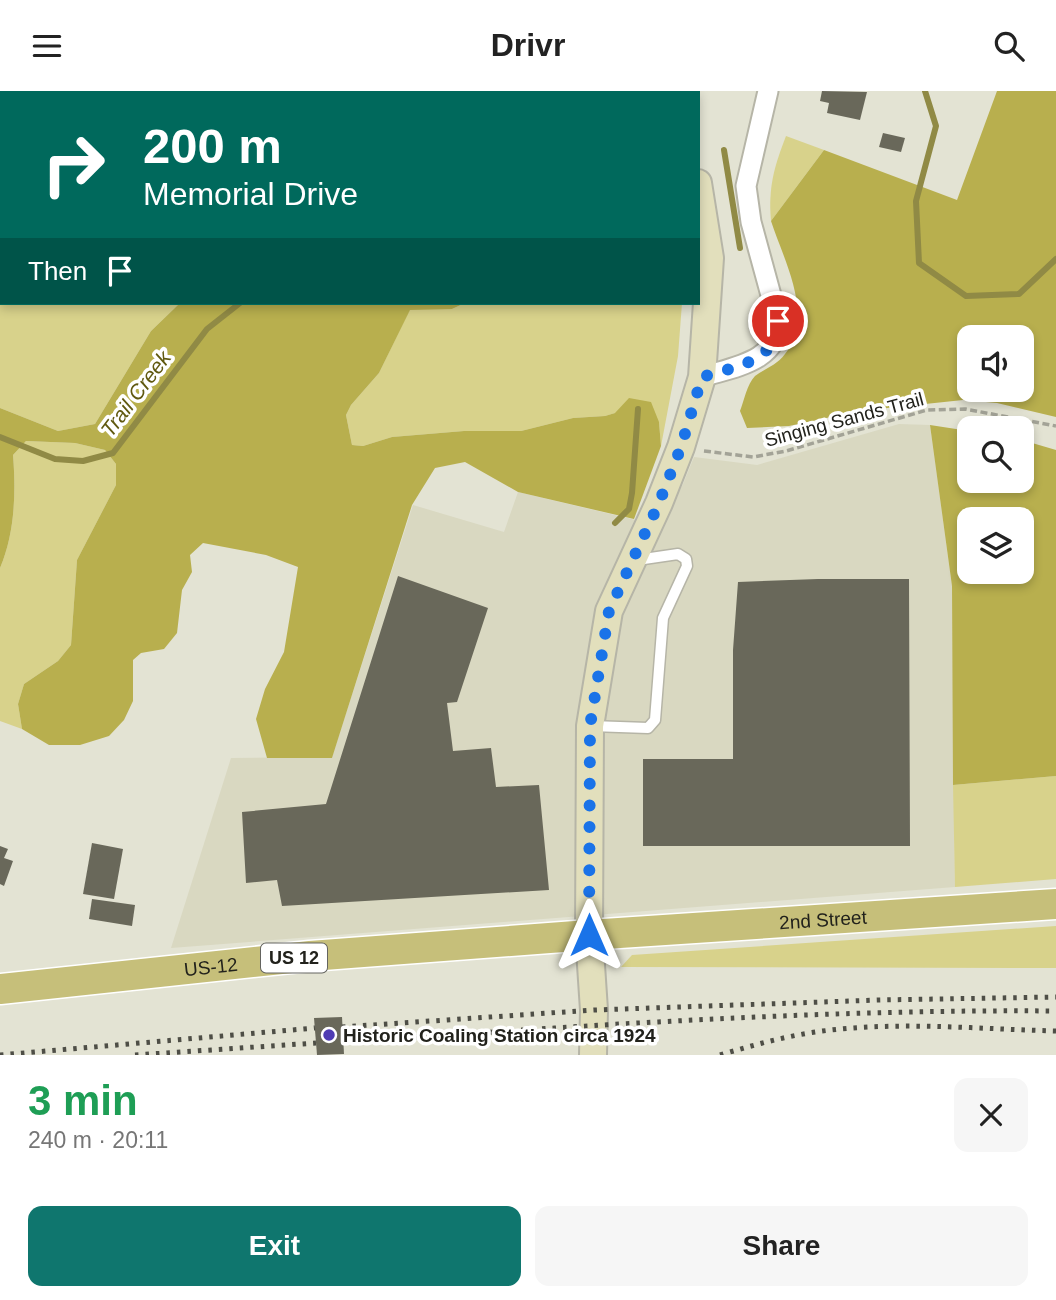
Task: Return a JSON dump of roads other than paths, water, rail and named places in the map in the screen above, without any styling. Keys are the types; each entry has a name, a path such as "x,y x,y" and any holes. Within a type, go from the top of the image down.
{"main road":[{"name":"2nd Street","path":"589,935 1056,904"},
{"name":"US-12","path":"0,989 310,957 589,935"}],"street":[{"path":"702,377 759,358 774,342 778,332 778,321 751,222 746,186 768,91"},
{"path":"593,1055 594,1010 589,935 590,726 609,611 659,503 681,447 702,377 710,258 700,193"}],"lane":[{"path":"590,726 648,728 655,720 663,618 687,566 686,559 678,554 633,560"}],"waterway":[{"name":"Trail Creek","path":"925,91 936,126 916,201 919,263 966,296 1019,294 1056,259"},
{"path":"724,150 740,248"},
{"name":"Trail Creek","path":"0,437 55,459 83,461 113,453 207,329 237,305"},
{"path":"615,523 629,509 638,409"}],"railway":[{"path":"342,1027 594,1010 1056,997"},
{"path":"343,1042 788,1016 1056,1011"},
{"path":"720,1055 787,1037 840,1029 932,1026 1056,1031"},
{"path":"0,1055 315,1028"},
{"path":"135,1055 316,1043"}],"place":[{"name":"Historic Coaling Station circa 1924","path":"329,1035"}]}
